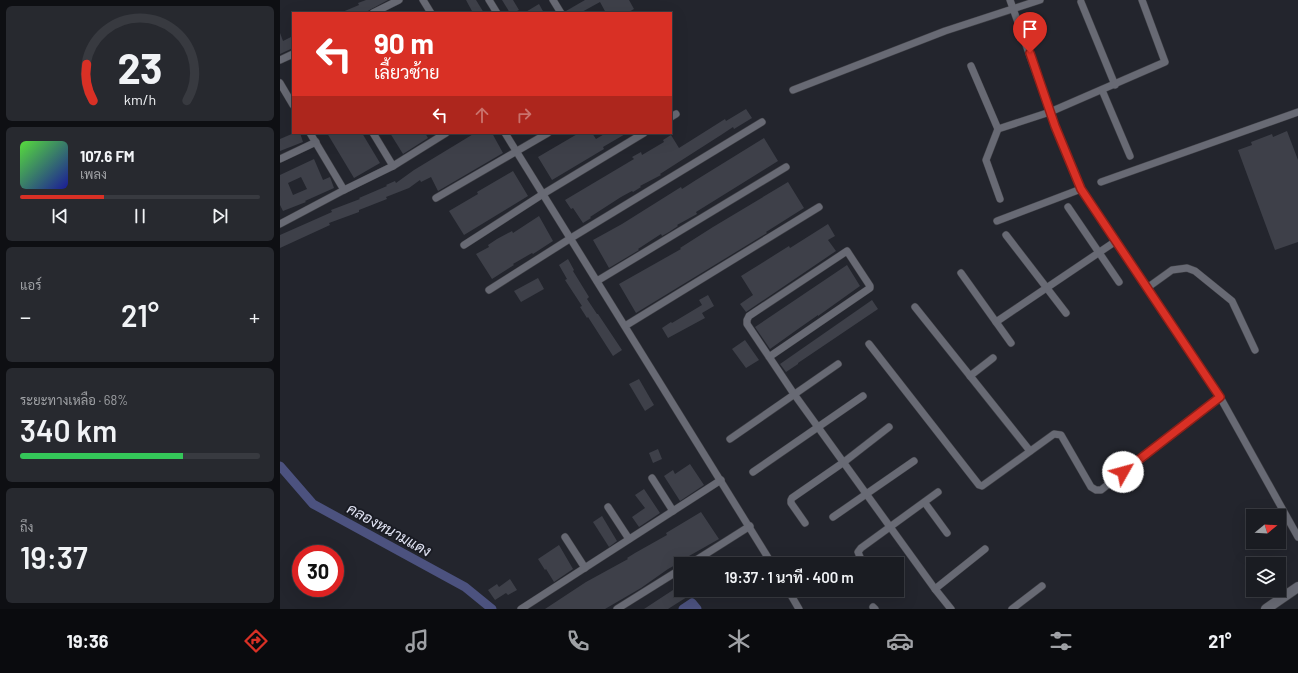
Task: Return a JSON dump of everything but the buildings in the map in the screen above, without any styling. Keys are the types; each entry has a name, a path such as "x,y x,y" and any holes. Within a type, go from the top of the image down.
{"main road":[{"path":"1266,609 1298,587"}],"street":[{"path":"375,12 399,0"},
{"path":"430,12 424,2 432,0"},
{"path":"489,0 496,12"},
{"path":"1010,0 1050,112 1081,189 1220,397 1298,537"},
{"path":"793,90 945,30 1040,0"},
{"path":"998,129 1050,112 1165,62 1142,0"},
{"path":"554,1 560,12"},
{"path":"1081,2 1115,84"},
{"path":"280,60 292,54"},
{"path":"971,66 998,129 986,160 1000,199"},
{"path":"280,83 292,103"},
{"path":"1102,90 1130,156"},
{"path":"1101,182 1298,112"},
{"path":"489,290 571,238 762,122"},
{"path":"311,134 344,190"},
{"path":"374,134 393,166"},
{"path":"280,224 393,166 443,134"},
{"path":"506,134 768,557"},
{"path":"436,198 546,134"},
{"path":"464,245 543,194 642,134"},
{"path":"280,159 316,142"},
{"path":"597,281 786,167"},
{"path":"997,221 1081,189"},
{"path":"625,326 819,207"},
{"path":"1068,207 1119,282"},
{"path":"1006,235 1066,313"},
{"path":"996,322 1116,241"},
{"path":"769,357 870,288 847,251 749,316 746,320 747,324 769,357 794,394 951,609"},
{"path":"1147,288 1172,270 1187,268 1195,271 1232,301 1255,350"},
{"path":"962,273 1011,343"},
{"path":"915,307 1030,451"},
{"path":"869,344 979,485 984,485 1054,434 1061,435 1091,487 1096,490 1101,490 1220,397"},
{"path":"970,376 993,358"},
{"path":"730,439 838,364"},
{"path":"753,472 863,396"},
{"path":"805,523 791,503 792,498 844,462 889,427"},
{"path":"833,517 914,461"},
{"path":"652,478 673,511"},
{"path":"521,609 721,480"},
{"path":"860,557 858,552 861,548 925,503 938,492"},
{"path":"925,503 947,533"},
{"path":"608,507 628,539"},
{"path":"701,557 750,526"},
{"path":"565,537 585,568"},
{"path":"935,589 985,548"},
{"path":"617,609 674,573"},
{"path":"1012,609 1042,586"},
{"path":"792,597 799,609"}],"waterway":[{"name":"คลองหนามแดง","path":"280,466 313,504 465,587 492,609"},
{"name":"คลองหนามแดง","path":"683,609 692,603 697,609"}],"route":[{"path":"1030,53 1055,126 1081,189 1220,397 1123,472"}]}
